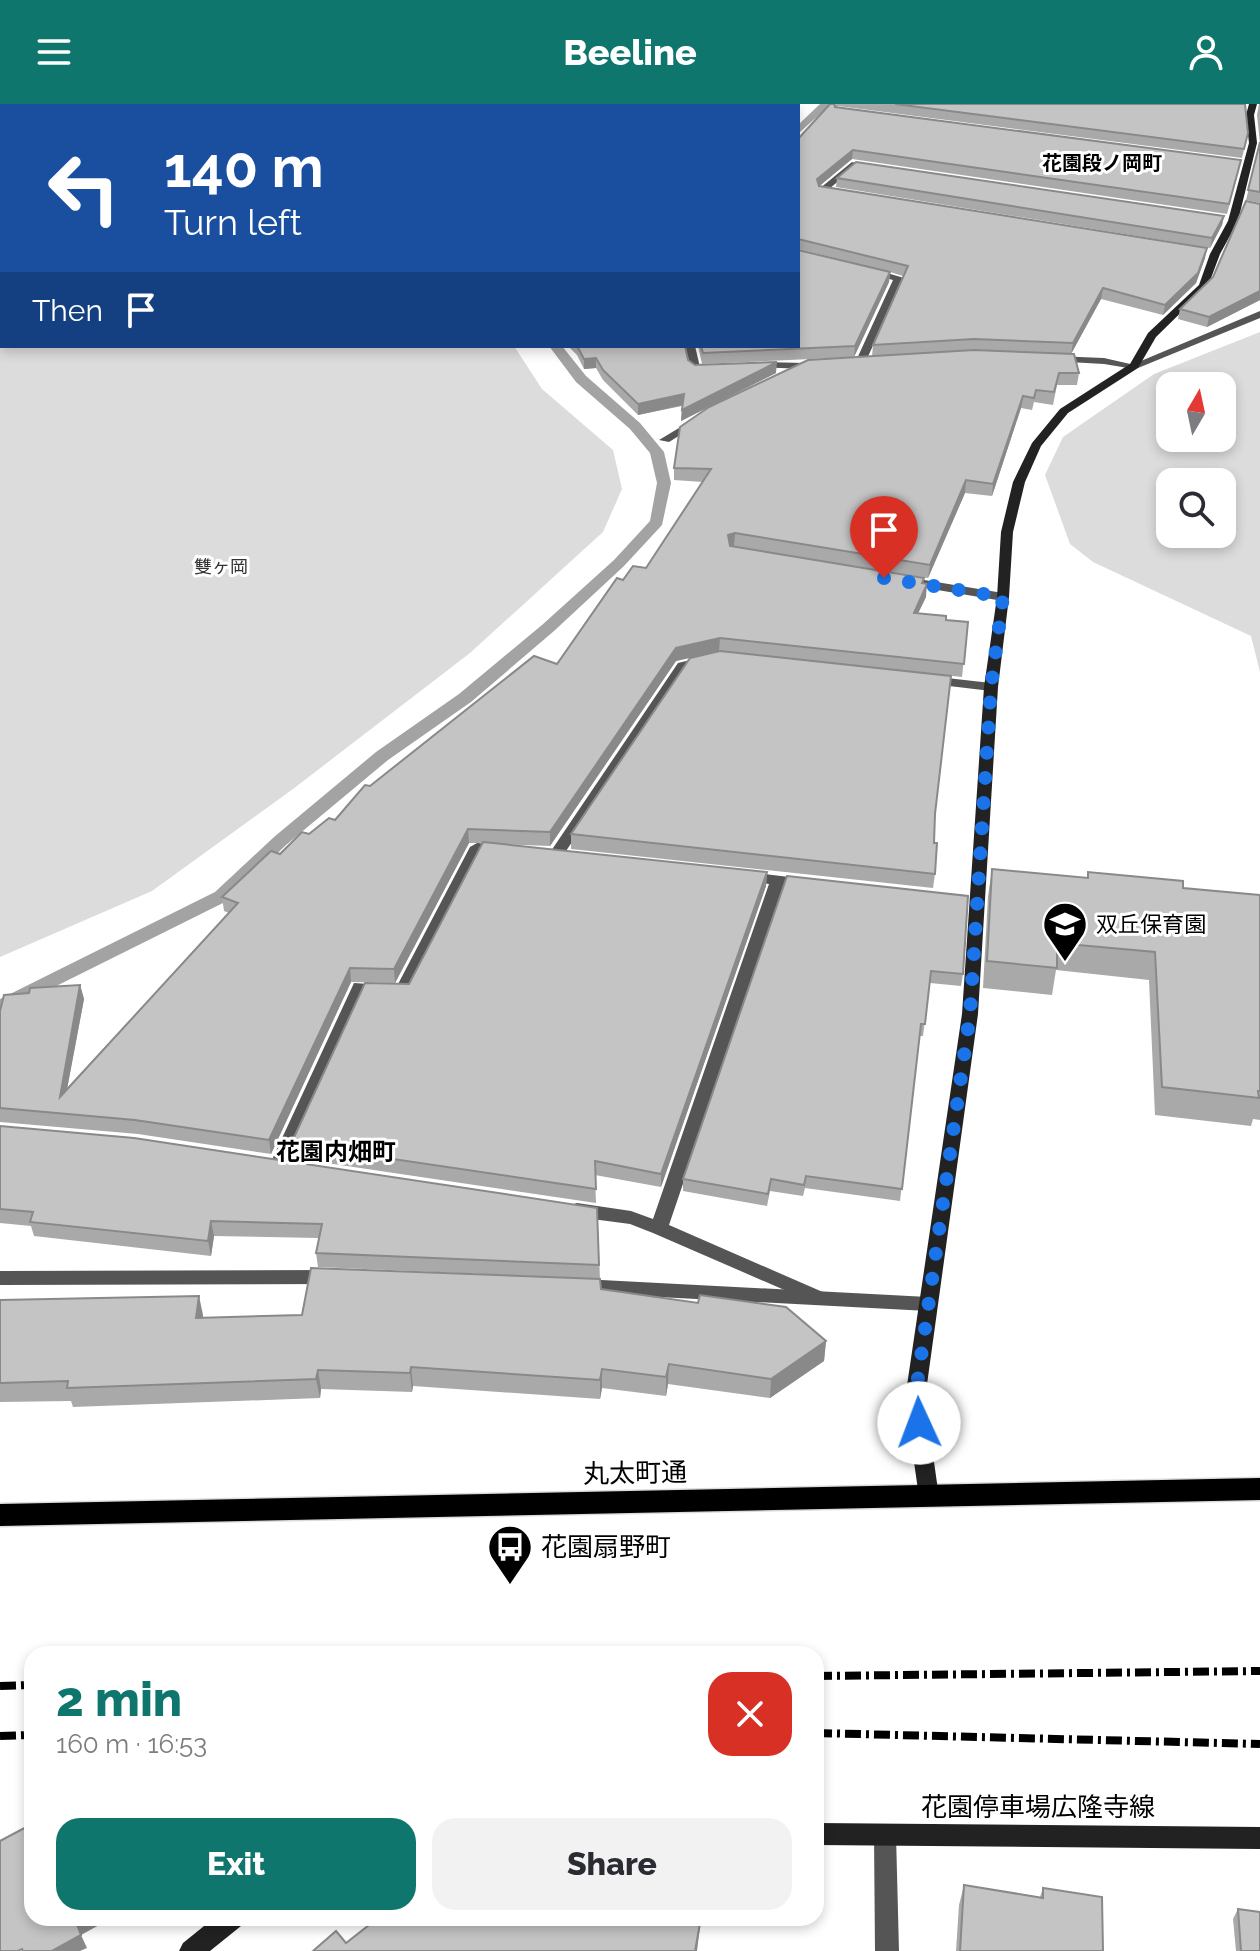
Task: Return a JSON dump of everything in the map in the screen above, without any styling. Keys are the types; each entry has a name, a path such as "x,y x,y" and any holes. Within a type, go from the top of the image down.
{"main road":[{"path":"929,1497 915,1399 970,1014 969,900 1003,597 1007,532 1019,482 1036,445 1064,411 1134,366 1152,335 1203,286 1215,254 1233,221 1249,165 1255,116 1253,104"},
{"name":"丸太町通","path":"4,1518 1260,1489"},
{"name":"花園停車場広隆寺線","path":"824,1834 1260,1838"},
{"path":"191,1951 223,1926"}],"street":[{"path":"1233,162 1249,165"},
{"path":"854,196 822,191 852,165 882,169"},
{"path":"1236,204 1248,206"},
{"path":"1218,219 1233,221"},
{"path":"1199,252 1215,254"},
{"path":"855,268 899,278 860,363"},
{"path":"1046,359 1104,361 1134,366 1260,314"},
{"path":"690,348 696,370 724,368"},
{"path":"846,364 874,362"},
{"path":"751,366 818,365"},
{"path":"779,378 805,366"},
{"path":"665,440 703,415"},
{"path":"898,580 1003,597"},
{"path":"587,858 548,854 683,666 719,658"},
{"path":"915,679 991,687"},
{"path":"301,1168 271,1163 360,987 402,992 477,847 509,850"},
{"path":"730,875 824,885"},
{"path":"659,1228 778,881"},
{"path":"553,1206 631,1218 819,1298"},
{"path":"0,1278 347,1277"},
{"path":"560,1285 928,1304"},
{"path":"885,1835 887,1951"}],"green space":[{"path":"1260,332 1260,672 1251,636 1093,562 1070,544 1045,475 1063,437 1156,373 1156,452 1236,452 1236,372 1159,372"},
{"name":"雙ヶ岡","path":"0,348 515,348 542,389 613,450 622,489 603,532 470,653 293,789 152,891 0,957"}],"building":[{"path":"830,104 834,104 835,107 1241,160 1229,204 853,150 817,179 819,186 1207,248 1198,273 1165,305 1103,288 1073,343 974,339 873,345 908,266 800,239 800,137"},
{"path":"895,104 1245,104 1248,133 1244,149"},
{"path":"1260,142 1260,192 1248,190"},
{"path":"856,162 1224,216 1212,238 837,178"},
{"path":"1246,201 1260,204 1260,291 1209,317 1180,309 1213,277"},
{"path":"800,250 890,272 855,346 703,353 702,348 800,348"},
{"path":"578,348 685,348 688,360 695,365 777,362 682,410 684,394 638,404 603,370 596,358 584,359"},
{"path":"974,350 1074,354 1079,373 1059,373 1054,392 1036,390 1034,398 1023,396 993,484 966,480 930,565 735,533 728,535 730,546 924,578 922,583 927,584 914,613 968,622 964,664 720,638 676,648 550,832 468,829 394,969 350,968 269,1140 135,1120 0,1108 0,1011 4,995 29,993 30,988 80,985 60,1097 238,903 222,897 271,851 280,854 302,832 309,834 329,818 335,820 365,785 370,786 534,656 557,664 617,578 623,580 633,566 646,568 711,469 674,468 680,427 709,407 808,360"},
{"path":"720,651 951,676 935,814 935,874 571,834 690,658"},
{"path":"483,842 767,872 661,1174 595,1161 596,1189 291,1144 365,983 409,984"},
{"path":"992,869 1088,878 1088,872 1183,881 1183,888 1260,895 1259,1098 1162,1087 1155,952 1057,943 1057,968 987,961"},
{"path":"787,876 968,896 963,974 931,971 925,1024 921,1024 902,1189 806,1176 804,1185 771,1179 768,1194 683,1179"},
{"path":"0,1126 134,1138 597,1208 599,1265 316,1253 322,1224 211,1221 208,1241 30,1222 33,1212 0,1209"},
{"path":"311,1268 600,1279 601,1289 698,1303 700,1295 786,1307 826,1341 771,1379 669,1364 666,1377 602,1369 600,1380 411,1367 410,1373 318,1370 316,1379 67,1388 68,1381 0,1383 0,1300 199,1296 196,1318 302,1315"},
{"path":"24,1828 24,1926 78,1926 81,1935 52,1951 0,1951 0,1841"},
{"path":"964,1885 1043,1898 1043,1888 1102,1897 1103,1951 960,1951"},
{"path":"1238,1909 1260,1912 1260,1951 1241,1951"},
{"path":"368,1926 700,1926 695,1951 313,1951 336,1931 346,1943"}],"waterway":[{"path":"800,129 826,104"},
{"path":"0,1007 222,896 280,841 382,756 465,698 548,628 619,563 657,522 664,483 657,452 635,426 581,379 557,348"}],"railway":[{"path":"824,1676 1260,1671"},
{"path":"0,1686 24,1685"},
{"path":"824,1733 1260,1744"},
{"path":"0,1736 24,1735"}],"place":[{"name":"双丘保育園","path":"1065,963"},
{"name":"花園扇野町","path":"510,1586"}],"district":[{"name":"花園段ノ岡町","path":"1102,163"},
{"name":"花園内畑町","path":"336,1151"}],"route":[{"path":"884,578 1003,597 991,687 970,1014 915,1399 919,1423"}]}
